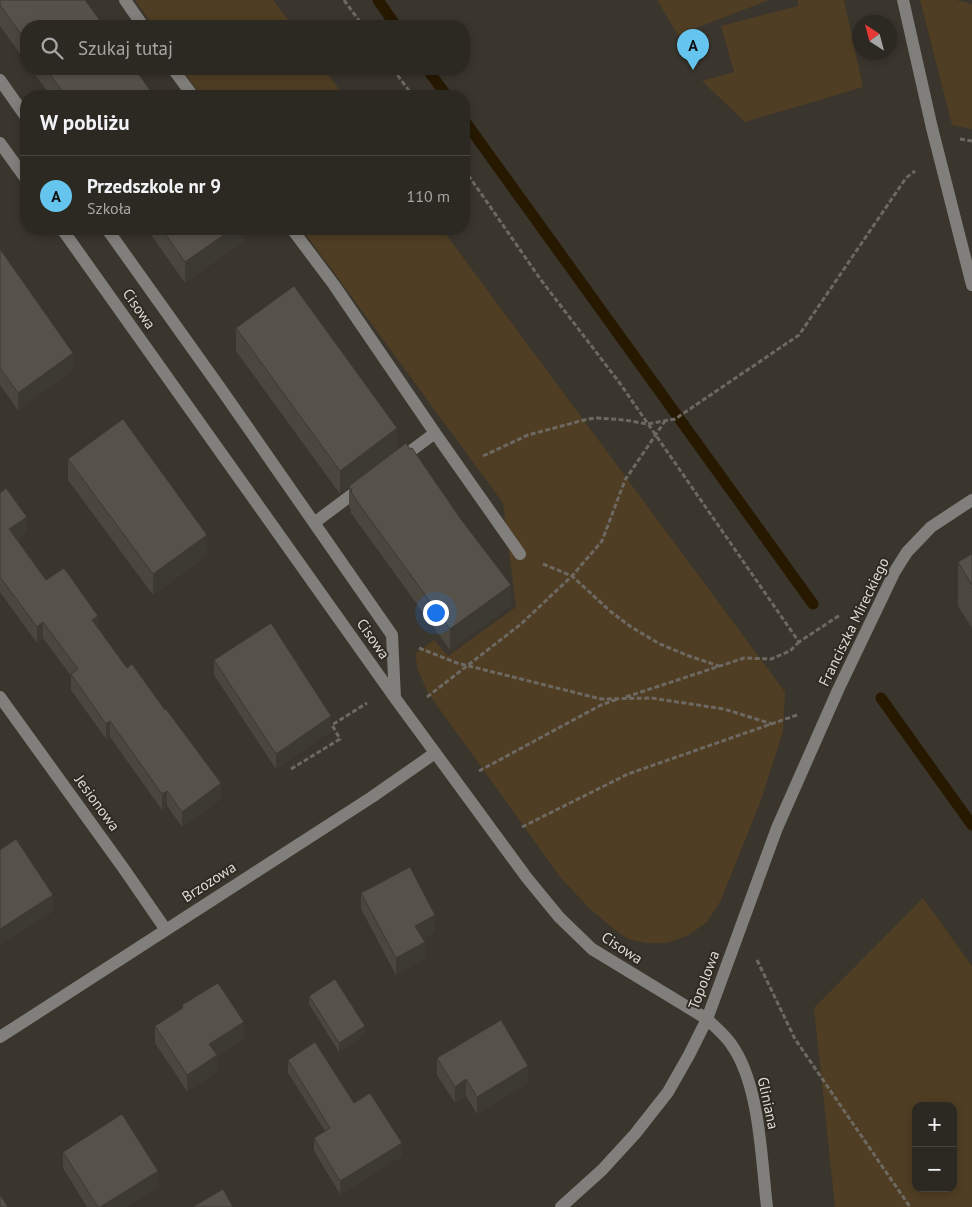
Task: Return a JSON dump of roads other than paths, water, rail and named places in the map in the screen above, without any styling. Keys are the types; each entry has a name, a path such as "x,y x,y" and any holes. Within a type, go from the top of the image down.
{"street":[{"path":"125,0 139,20"},
{"path":"903,0 938,155 972,284"},
{"path":"176,75 185,90"},
{"path":"0,80 20,108"},
{"path":"0,143 20,171"},
{"name":"Cisowa","path":"66,235 434,753 527,878 559,916 592,949 707,1019"},
{"path":"111,235 221,388 392,634 395,698"},
{"path":"297,235 334,284 520,554"},
{"path":"390,467 435,433"},
{"path":"314,523 374,478"},
{"name":"Franciszka Mireckiego","path":"822,730 895,571 907,552 931,527 972,500"},
{"name":"Jesionowa","path":"0,697 166,930"},
{"name":"Topolowa","path":"561,1207 602,1170 635,1134 668,1092 689,1055 707,1019 777,828 822,730"},
{"name":"Brzozowa","path":"0,1037 383,790 434,753"},
{"name":"Gliniana","path":"707,1019 732,1045 750,1085 755,1107 767,1207"}],"waterway":[{"path":"378,0 392,20"},
{"path":"431,75 443,90"},
{"path":"470,128 813,604"},
{"path":"881,698 972,825"}],"place":[{"name":"Przedszkole nr 9","path":"693,70"}]}
